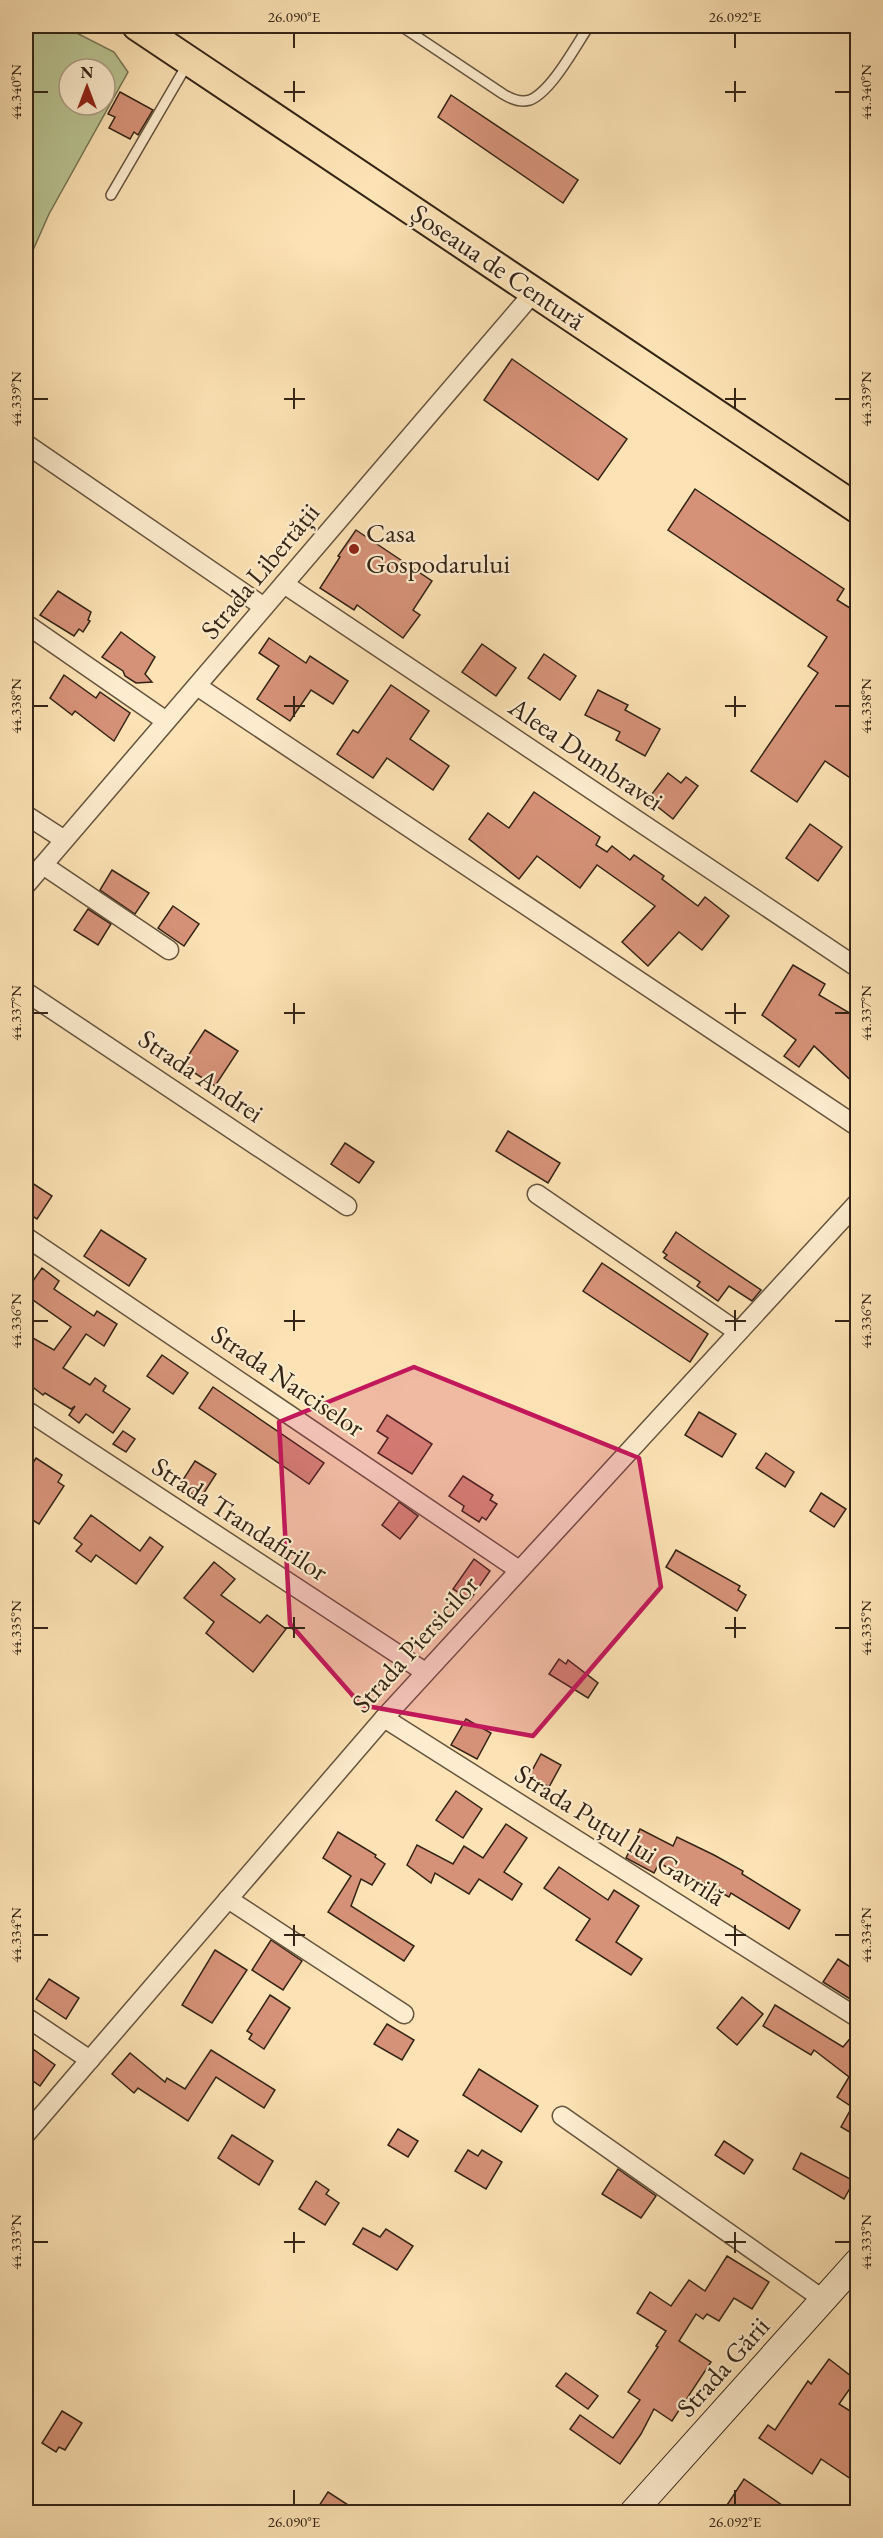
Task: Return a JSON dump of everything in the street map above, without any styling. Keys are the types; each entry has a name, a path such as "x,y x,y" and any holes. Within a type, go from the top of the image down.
{"main road":[{"name":"Șoseaua de Centură","path":"137,26 858,509"},
{"name":"Strada Gării","path":"633,2512 858,2261"}],"street":[{"name":"Strada Libertății","path":"26,885 63,839 534,292"},
{"path":"26,444 264,607"},
{"name":"Aleea Dumbravei","path":"284,584 858,968"},
{"path":"26,624 166,721"},
{"path":"197,686 858,1127"},
{"path":"26,815 63,839"},
{"path":"43,865 169,950"},
{"name":"Strada Andrei","path":"26,992 348,1206"},
{"path":"537,1194 738,1332"},
{"name":"Strada Piersicilor","path":"26,2134 425,1672 858,1202"},
{"name":"Strada Narciselor","path":"26,1237 519,1570"},
{"name":"Strada Trandafirilor","path":"26,1410 425,1672"},
{"name":"Strada Puțul lui Gavrilă","path":"384,1718 858,2018"},
{"path":"228,1899 404,2014"},
{"path":"26,2017 90,2060"},
{"path":"562,2116 824,2300"}],"lane":[{"path":"401,26 503,94 515,100 528,101 549,84 589,26"},
{"path":"111,195 189,61"}],"highlighted area":[{"path":"414,1367 639,1458 661,1587 533,1736 361,1705 290,1624 279,1422"}],"green space":[{"path":"32,26 63,26 114,52 128,72 117,92 117,57 57,57 57,117 103,117 49,214 26,266 26,35"}],"building":[{"path":"120,92 153,110 138,135 134,132 130,139 109,128 117,117 117,98"},
{"path":"451,95 578,180 563,203 438,117"},
{"path":"512,359 627,439 598,480 484,400"},
{"path":"695,489 844,589 837,600 858,613 858,783 825,761 797,802 751,771 818,673 808,666 827,637 668,530"},
{"path":"356,530 432,581 413,610 420,615 403,638 357,605 354,610 320,588"},
{"path":"58,591 91,612 88,620 90,621 83,632 79,629 74,636 40,615"},
{"path":"121,632 155,657 145,674 152,682 136,683 102,657"},
{"path":"269,638 306,663 310,656 348,681 333,704 311,690 290,721 257,699 279,666 259,653"},
{"path":"482,644 516,668 496,696 462,672"},
{"path":"544,654 576,676 560,700 528,678"},
{"path":"64,675 96,698 100,692 130,713 114,741 75,711 72,715 50,698"},
{"path":"391,685 429,711 410,739 449,766 433,790 387,758 373,778 337,754 353,730 358,733"},
{"path":"598,690 628,705 625,710 660,729 645,756 616,740 620,732 585,715"},
{"path":"668,773 681,783 686,777 698,786 673,819 648,799"},
{"path":"534,792 600,837 596,845 607,852 612,846 630,860 634,855 664,876 662,879 698,906 705,897 729,916 702,950 679,932 648,966 622,942 655,906 597,865 580,888 537,856 519,879 469,839 488,813 509,828"},
{"path":"810,824 842,847 818,881 786,858"},
{"path":"112,870 149,893 135,914 100,890"},
{"path":"173,906 199,924 184,946 158,928"},
{"path":"88,909 111,924 98,945 74,930"},
{"path":"793,965 825,984 819,995 858,1018 858,1087 814,1046 799,1067 784,1056 796,1040 762,1015"},
{"path":"205,1030 238,1051 215,1086 182,1065"},
{"path":"508,1131 560,1163 548,1183 496,1151"},
{"path":"345,1143 374,1162 359,1183 331,1164"},
{"path":"26,1179 52,1196 37,1219 26,1212"},
{"path":"101,1230 146,1259 129,1286 84,1256"},
{"path":"676,1232 761,1290 752,1301 729,1286 718,1301 697,1286 700,1282 664,1258 667,1255 663,1252"},
{"path":"602,1263 708,1334 690,1362 583,1291"},
{"path":"42,1268 59,1281 54,1289 94,1316 97,1311 117,1324 104,1346 86,1334 63,1368 90,1385 95,1378 106,1386 103,1391 130,1409 113,1433 86,1414 79,1423 69,1415 75,1406 71,1409 45,1393 43,1395 26,1382 26,1334 54,1350 71,1327 26,1295 26,1291"},
{"path":"162,1355 188,1373 173,1394 147,1376"},
{"path":"213,1387 324,1463 309,1484 199,1408"},
{"path":"699,1412 736,1434 722,1457 685,1435"},
{"path":"387,1415 432,1444 412,1474 378,1453 388,1438 377,1431"},
{"path":"123,1431 135,1439 126,1452 113,1444"},
{"path":"766,1453 794,1472 785,1487 756,1468"},
{"path":"36,1458 62,1475 58,1482 64,1486 39,1524 26,1516 26,1474"},
{"path":"195,1461 216,1474 200,1499 179,1486"},
{"path":"463,1476 493,1495 490,1500 497,1504 486,1520 482,1517 479,1522 462,1511 464,1506 449,1496"},
{"path":"821,1493 846,1509 834,1527 810,1511"},
{"path":"399,1502 418,1516 400,1539 382,1525"},
{"path":"91,1515 140,1551 150,1537 163,1547 136,1584 96,1555 91,1562 76,1551 82,1544 74,1538"},
{"path":"676,1550 740,1586 738,1590 746,1595 737,1611 666,1567"},
{"path":"474,1559 490,1571 470,1600 453,1589"},
{"path":"214,1562 235,1579 221,1595 260,1623 267,1615 286,1629 253,1672 206,1633 214,1622 184,1598"},
{"path":"559,1659 566,1664 568,1660 598,1683 588,1698 549,1674"},
{"path":"466,1719 491,1733 477,1759 451,1745"},
{"path":"541,1754 561,1765 549,1787 529,1776"},
{"path":"456,1791 482,1809 463,1838 436,1820"},
{"path":"506,1824 527,1838 504,1872 522,1884 512,1900 479,1879 469,1894 435,1873 431,1883 407,1865 417,1845 453,1864 464,1846 483,1858"},
{"path":"640,1829 673,1846 677,1837 743,1871 742,1874 800,1910 789,1929 731,1893 729,1897 691,1876 690,1879 659,1863 654,1873 626,1858"},
{"path":"338,1832 376,1855 375,1857 385,1864 372,1885 361,1879 351,1906 414,1946 404,1961 328,1912 351,1876 323,1858"},
{"path":"559,1867 608,1900 614,1890 639,1906 616,1942 642,1959 631,1975 576,1940 590,1919 544,1888"},
{"path":"271,1940 302,1961 283,1990 252,1970"},
{"path":"215,1950 247,1970 212,2023 182,2005"},
{"path":"838,1959 858,1972 858,2004 823,1982"},
{"path":"49,1979 79,1998 66,2019 36,1999"},
{"path":"270,1995 290,2008 264,2049 249,2039 252,2034 247,2031"},
{"path":"742,1997 763,2014 737,2045 717,2028"},
{"path":"775,2005 843,2047 858,2029 858,2137 841,2127 852,2107 837,2097 849,2077 814,2050 811,2055 763,2026"},
{"path":"387,2024 414,2040 402,2060 374,2044"},
{"path":"26,2044 55,2065 40,2086 26,2076"},
{"path":"211,2050 275,2090 264,2108 216,2077 188,2121 138,2088 134,2093 112,2074 130,2053 165,2082 167,2078 185,2089"},
{"path":"479,2069 538,2106 521,2132 463,2095"},
{"path":"398,2129 418,2141 408,2157 388,2145"},
{"path":"232,2135 273,2161 259,2185 218,2158"},
{"path":"724,2141 753,2160 744,2174 715,2155"},
{"path":"468,2150 478,2156 482,2150 502,2162 486,2189 455,2171"},
{"path":"801,2153 854,2181 844,2199 793,2169"},
{"path":"618,2169 656,2196 641,2218 602,2194"},
{"path":"316,2181 329,2190 326,2194 339,2203 325,2225 299,2209"},
{"path":"363,2228 380,2237 386,2229 413,2246 397,2270 353,2244"},
{"path":"727,2256 769,2282 752,2309 734,2298 719,2321 707,2314 703,2319 696,2314 679,2341 711,2362 672,2421 654,2409 641,2434 620,2464 570,2429 580,2415 613,2438 640,2400 628,2392 666,2331 637,2313 650,2292 671,2306 689,2280 705,2291"},
{"path":"829,2359 856,2380 839,2404 858,2416 858,2470 851,2479 821,2459 812,2474 759,2438 768,2425 775,2430 808,2381 811,2384"},
{"path":"566,2373 598,2396 588,2409 556,2386"},
{"path":"62,2411 82,2423 65,2450 59,2447 56,2452 42,2443"},
{"path":"744,2479 792,2512 738,2512 727,2505"},
{"path":"328,2492 359,2512 315,2512"}],"place":[{"name":"Casa Gospodarului","path":"354,549"}]}
